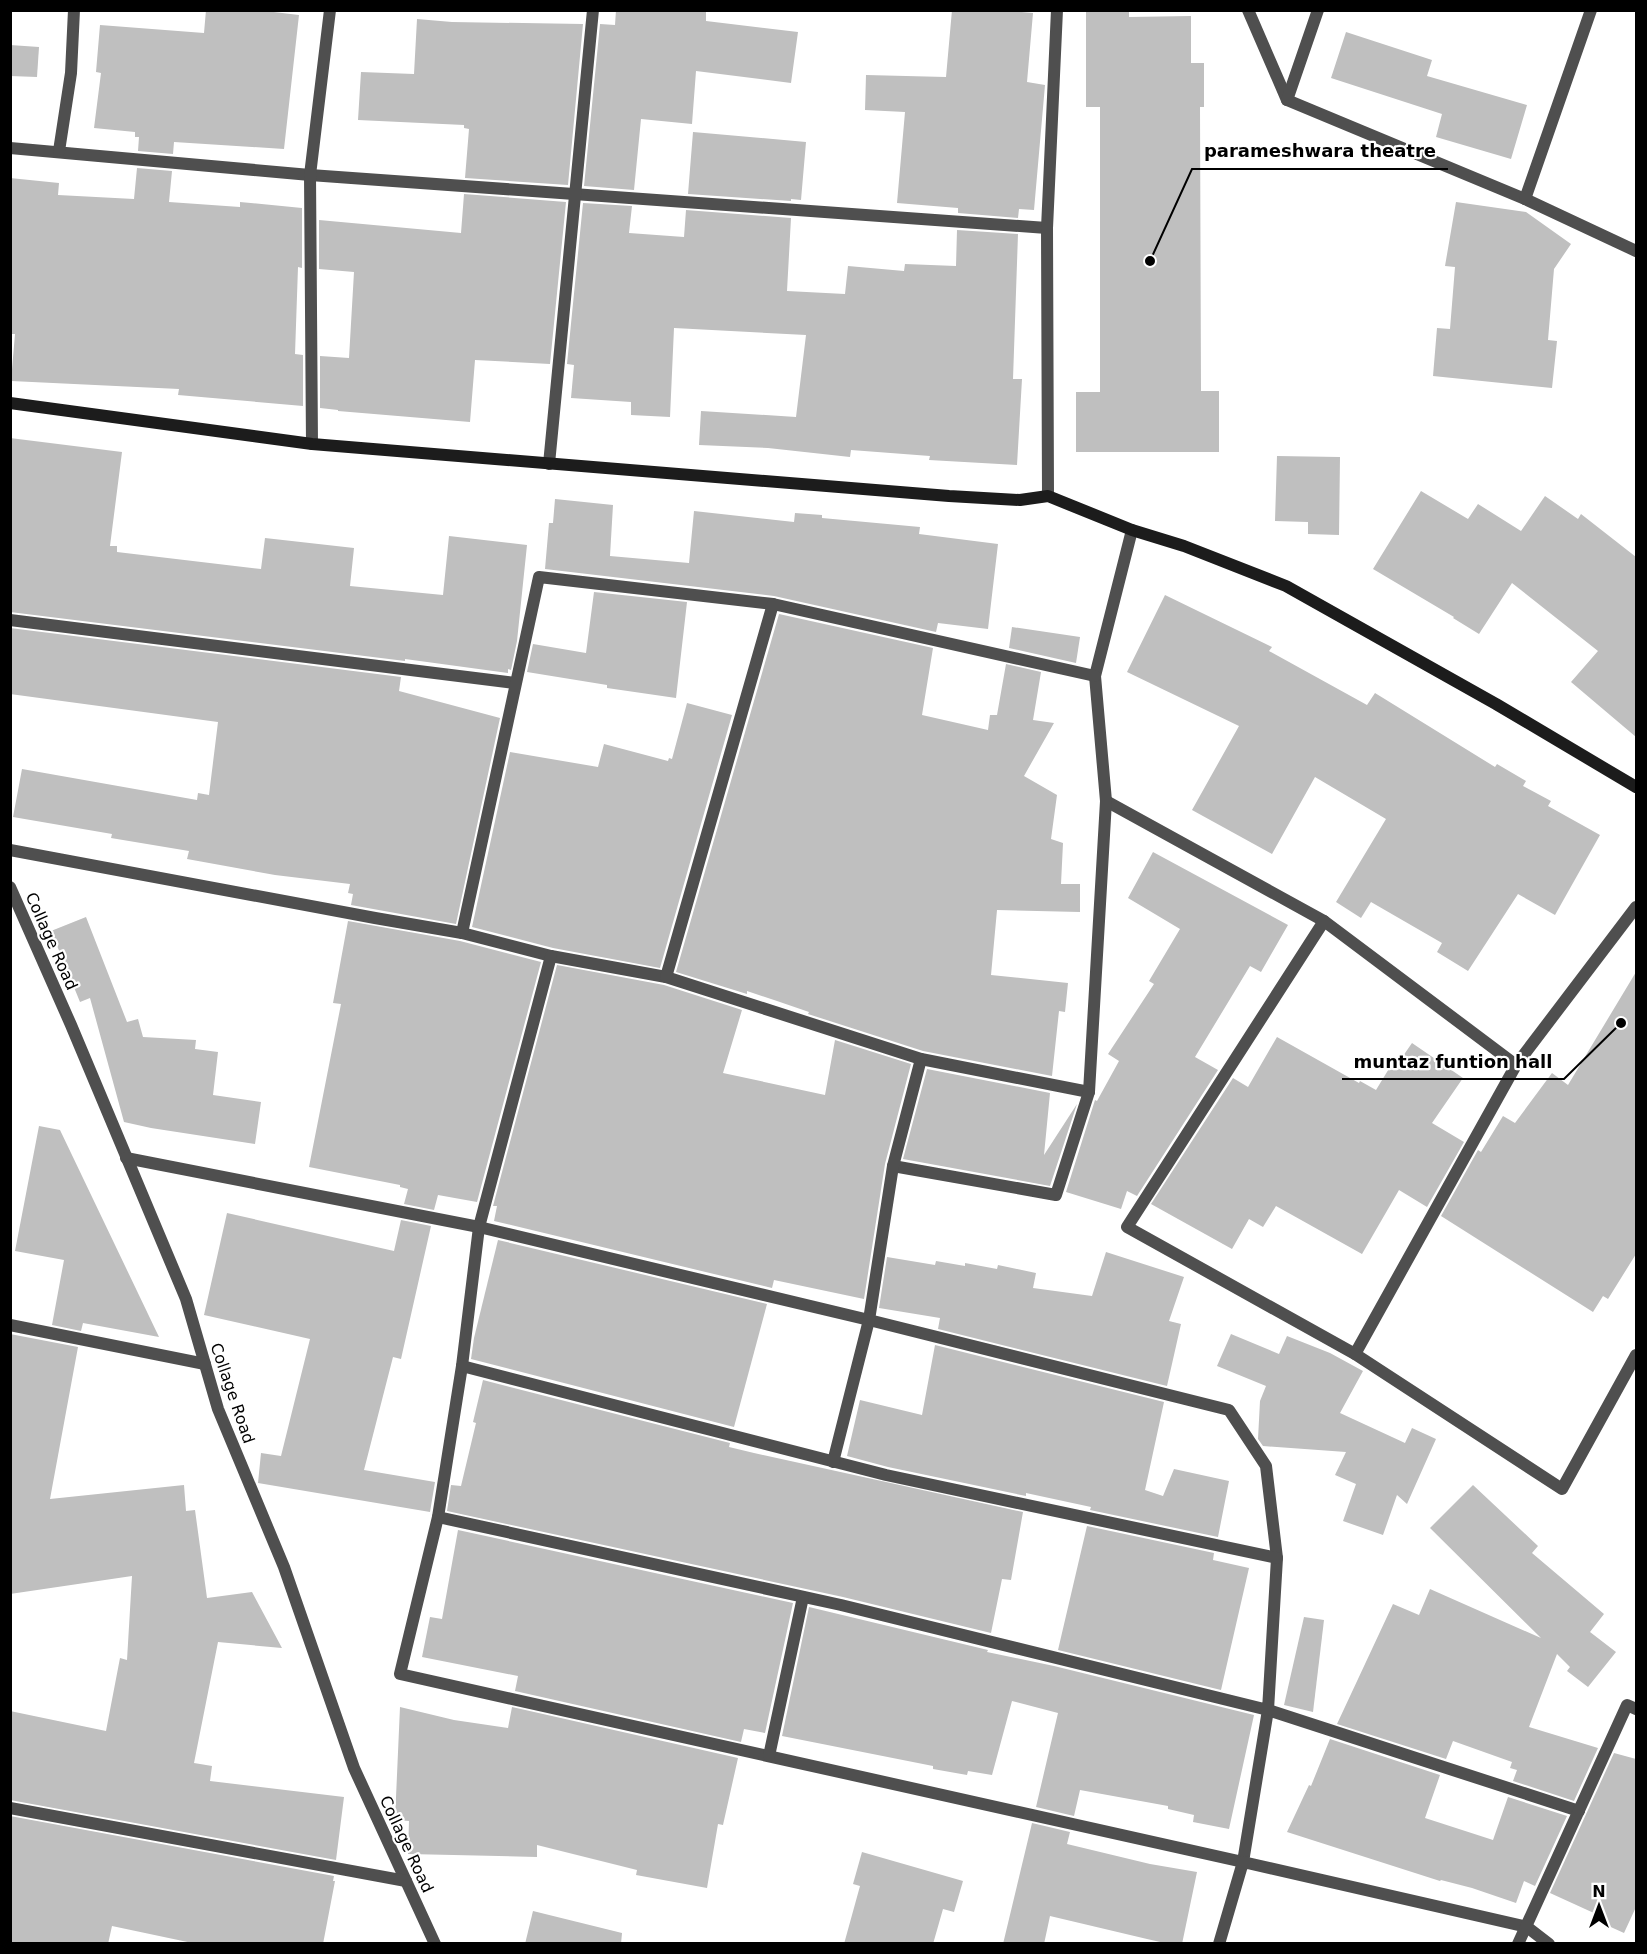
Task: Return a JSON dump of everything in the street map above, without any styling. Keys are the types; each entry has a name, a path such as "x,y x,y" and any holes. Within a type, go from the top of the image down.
{"main road":[{"path":"10,403 312,444 949,496 1020,500 1048,496 1132,530 1184,546 1286,586 1496,704 1636,787"}],"street":[{"path":"59,151 71,73 74,10"},
{"path":"312,444 310,175 330,10"},
{"path":"549,464 593,10"},
{"path":"1048,496 1047,228 1057,10"},
{"path":"1248,10 1287,100 1526,199 1636,250"},
{"path":"1287,100 1318,10"},
{"path":"1526,199 1591,10"},
{"path":"10,148 310,175 1047,228"},
{"path":"893,1166 1056,1195 1089,1092 1106,801 1095,676 1132,530"},
{"path":"462,933 539,577 773,604 1095,676"},
{"path":"666,977 773,604"},
{"path":"10,620 515,683"},
{"path":"1106,801 1324,921 1516,1065"},
{"path":"10,850 462,933 551,956 666,977 921,1059 1089,1092"},
{"name":"Collage Road","path":"10,887 186,1299 218,1409 284,1567 354,1768 435,1944"},
{"path":"1355,1354 1516,1065 1636,907"},
{"path":"1324,921 1127,1227 1355,1354 1562,1489 1636,1355"},
{"path":"551,956 479,1227 462,1366 438,1517 400,1674 1243,1862 1527,1928 1549,1944"},
{"path":"833,1462 869,1320 893,1166 921,1059"},
{"path":"126,1158 479,1227 869,1320 1229,1410 1266,1466 1277,1558 1268,1710 1243,1862 1219,1944"},
{"path":"10,1324 205,1364"},
{"path":"462,1366 886,1475 1277,1558"},
{"path":"438,1517 803,1597 1268,1710 1579,1811"},
{"path":"769,1756 803,1597"},
{"path":"1518,1944 1627,1705 1636,1709"},
{"path":"10,1808 406,1881"}],"building":[{"path":"206,10 257,10 299,15 284,149 174,142 173,154 138,151 139,137 135,137 135,132 94,128 101,73 96,72 100,25 204,33"},
{"path":"616,10 706,10 706,21 798,32 791,83 696,71 692,124 641,119 634,190 584,186 600,24 615,25"},
{"path":"952,10 1033,13 1027,82 1045,85 1034,210 1019,209 1018,218 958,213 958,208 897,203 905,112 865,110 866,75 946,77"},
{"path":"1086,10 1129,10 1129,17 1191,16 1191,63 1204,63 1204,107 1200,107 1201,391 1219,391 1219,452 1076,452 1076,392 1100,392 1100,107 1086,107"},
{"path":"417,19 452,22 583,24 568,185 465,178 469,129 464,128 464,125 358,120 361,72 414,74"},
{"path":"1346,32 1432,60 1427,76 1527,105 1511,159 1436,137 1442,114 1331,78"},
{"path":"10,45 39,47 37,77 10,76"},
{"path":"693,132 806,142 801,200 688,194"},
{"path":"137,168 172,171 169,202 240,207 240,202 302,208 302,268 298,267 295,354 303,355 303,406 178,395 179,389 11,381 15,334 10,334 10,178 59,183 58,195 134,199"},
{"path":"464,194 566,202 550,364 475,360 470,422 320,408 320,356 349,358 354,272 319,269 319,220 461,233"},
{"path":"1456,202 1526,212 1571,244 1554,269 1548,340 1557,341 1552,388 1433,376 1437,328 1450,329 1455,267 1445,266"},
{"path":"583,203 632,206 629,233 684,237 686,210 791,218 787,291 845,294 848,266 904,271 905,264 956,266 957,230 1018,234 1013,379 1022,379 1017,465 929,460 930,456 851,450 850,457 768,448 699,445 701,411 796,417 806,335 674,328 670,417 631,415 631,402 571,398 574,365 567,364"},
{"path":"10,438 122,452 110,546 117,546 117,552 261,569 265,538 354,548 350,586 443,595 449,536 527,545 517,641 511,670 508,669 508,673 10,612"},
{"path":"1277,456 1340,457 1339,535 1308,534 1308,522 1275,521"},
{"path":"1421,491 1468,519 1478,504 1521,531 1545,496 1578,519 1581,514 1636,557 1636,737 1571,682 1598,651 1512,583 1479,634 1373,569"},
{"path":"555,499 613,505 610,556 689,563 694,511 794,522 795,513 822,515 822,518 920,527 919,534 998,544 988,629 938,623 936,632 774,596 545,569 549,523 553,523"},
{"path":"594,592 687,602 676,698 607,688 607,685 527,672 533,644 586,653"},
{"path":"1165,595 1272,647 1269,651 1367,705 1375,693 1495,767 1497,764 1526,781 1523,786 1551,801 1548,806 1600,835 1555,915 1518,894 1468,971 1437,952 1442,943 1371,902 1361,918 1336,902 1386,819 1315,777 1272,854 1192,810 1239,726 1127,672"},
{"path":"779,614 933,648 922,715 988,730 990,715 997,715 1006,664 1041,672 1033,720 1054,723 1024,776 1057,795 1051,839 1063,843 1061,884 1080,884 1080,912 997,910 991,975 1068,983 1065,1012 1059,1011 1052,1076 923,1051 808,1014 809,1012 747,991 747,994 676,972"},
{"path":"1012,627 1080,637 1076,663 1009,648"},
{"path":"10,628 401,677 399,691 500,718 456,924 351,905 353,894 348,893 350,884 275,875 187,859 189,851 111,838 112,834 13,817 22,769 197,800 198,793 209,795 218,722 10,694"},
{"path":"687,703 732,715 660,968 553,948 472,927 510,752 598,767 604,744 668,761 669,758 672,759"},
{"path":"1153,852 1288,925 1261,972 1250,966 1195,1057 1218,1070 1137,1196 1127,1191 1121,1209 1066,1192 1095,1100 1097,1101 1119,1061 1108,1054 1154,984 1149,981 1180,929 1128,898"},
{"path":"86,917 127,1022 138,1019 143,1037 196,1040 195,1049 218,1052 213,1095 261,1102 255,1144 124,1122 90,998 80,1002 51,931"},
{"path":"348,921 460,941 541,962 477,1202 438,1195 434,1210 404,1204 408,1189 400,1185 309,1167 341,1004 333,1003"},
{"path":"557,965 664,985 742,1010 723,1073 825,1095 835,1040 911,1064 885,1164 864,1299 774,1280 772,1288 494,1221 497,1206 493,1206"},
{"path":"1636,972 1636,1254 1608,1299 1603,1296 1593,1312 1441,1216 1478,1150 1481,1152 1503,1116 1515,1123 1552,1073 1568,1085"},
{"path":"1277,1037 1359,1083 1360,1081 1376,1090 1390,1067 1394,1069 1412,1043 1463,1078 1432,1123 1464,1142 1427,1207 1399,1190 1362,1254 1276,1206 1263,1227 1249,1219 1232,1249 1151,1204 1233,1078 1248,1087"},
{"path":"927,1069 1050,1093 1044,1155 1077,1104 1050,1186 903,1159"},
{"path":"39,1126 60,1130 159,1337 83,1323 81,1331 52,1325 64,1260 15,1251"},
{"path":"227,1213 394,1251 401,1220 431,1226 401,1359 393,1357 364,1470 435,1482 430,1512 258,1483 261,1453 281,1456 310,1339 204,1315"},
{"path":"498,1240 767,1304 734,1427 471,1359"},
{"path":"1106,1252 1184,1277 1169,1321 1181,1324 1167,1386 938,1329 940,1318 879,1308 887,1257 935,1265 936,1261 997,1269 998,1265 1036,1273 1033,1288 1092,1296"},
{"path":"10,1334 78,1347 50,1499 184,1485 186,1511 195,1510 207,1598 252,1592 282,1648 218,1642 194,1763 212,1766 210,1781 344,1797 336,1860 10,1800 10,1711 106,1731 120,1658 127,1660 132,1576 10,1594"},
{"path":"1231,1334 1279,1354 1287,1336 1330,1353 1363,1371 1340,1413 1405,1443 1412,1428 1436,1439 1407,1504 1397,1495 1383,1535 1343,1521 1356,1484 1335,1475 1346,1452 1263,1446 1258,1439 1260,1401 1266,1386 1217,1366"},
{"path":"935,1345 1164,1402 1145,1490 1163,1496 1174,1469 1229,1481 1218,1537 1090,1510 1091,1507 1026,1493 1026,1496 847,1456 860,1400 922,1415"},
{"path":"483,1380 730,1443 729,1447 1023,1512 1011,1580 1002,1579 991,1633 843,1597 447,1511 451,1485 461,1486 476,1423 473,1422"},
{"path":"1473,1485 1538,1546 1532,1553 1604,1614 1590,1632 1616,1652 1588,1687 1567,1671 1570,1667 1557,1654 1529,1727 1598,1748 1574,1801 1513,1781 1517,1770 1510,1768 1512,1762 1453,1741 1446,1759 1337,1724 1393,1604 1419,1615 1430,1589 1541,1638 1430,1528"},
{"path":"1087,1526 1214,1553 1213,1560 1249,1568 1221,1690 1058,1650"},
{"path":"458,1530 793,1603 765,1733 744,1729 741,1742 515,1691 518,1676 422,1657 430,1617 442,1619"},
{"path":"809,1607 1254,1715 1229,1829 1193,1822 1194,1815 1168,1809 1168,1806 1080,1790 1074,1816 1036,1807 1058,1713 1012,1701 992,1775 968,1771 967,1775 933,1769 933,1766 782,1736"},
{"path":"1304,1617 1324,1620 1313,1712 1284,1705"},
{"path":"400,1707 454,1720 508,1728 512,1707 738,1758 723,1825 718,1824 707,1888 636,1875 637,1870 537,1845 537,1857 408,1854 409,1821 395,1820"},
{"path":"1330,1739 1440,1775 1425,1818 1493,1840 1508,1797 1567,1816 1535,1886 1524,1881 1516,1903 1287,1832 1309,1785 1311,1786"},
{"path":"1614,1753 1636,1759 1636,1907 1624,1933 1593,1919 1596,1914 1550,1893"},
{"path":"10,1816 334,1876 323,1944 197,1944 112,1926 108,1944 10,1944"},
{"path":"1032,1823 1070,1832 1067,1844 1150,1864 1197,1872 1182,1944 1169,1944 1050,1916 1044,1944 1003,1944"},
{"path":"862,1852 963,1881 954,1912 943,1909 933,1944 844,1944 860,1886 853,1884"},
{"path":"533,1911 622,1933 621,1944 525,1944"}],"place":[{"name":"parameshwara theatre","path":"1150,261"},
{"name":"muntaz funtion hall","path":"1621,1023"}]}
